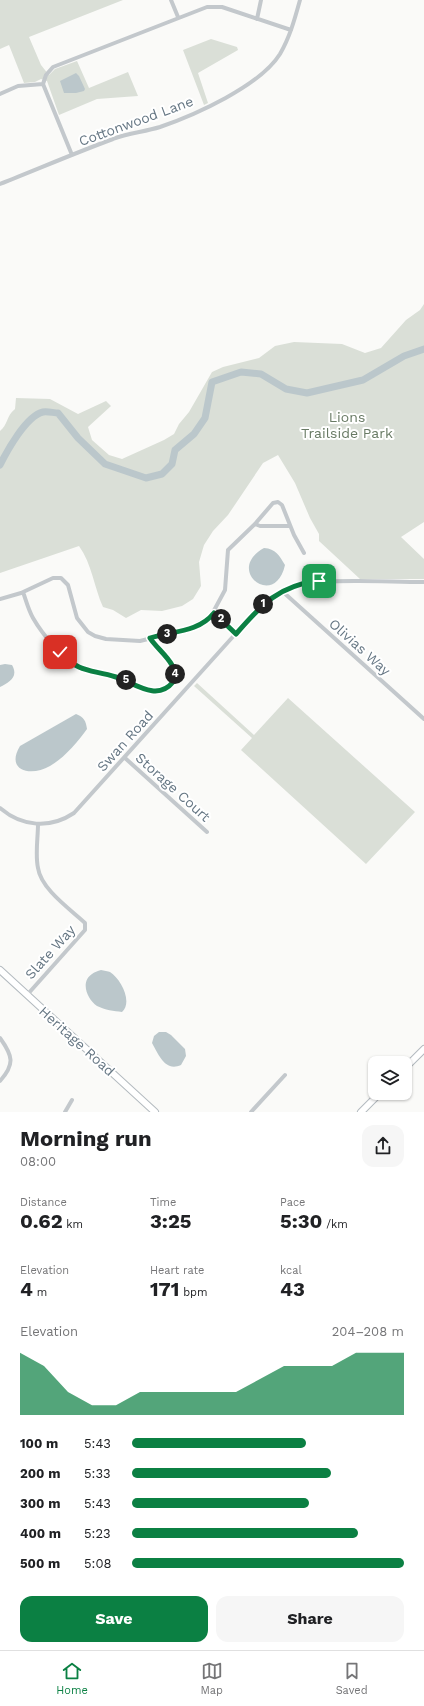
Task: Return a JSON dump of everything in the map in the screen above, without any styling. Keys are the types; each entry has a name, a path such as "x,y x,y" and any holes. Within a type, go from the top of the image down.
{"main road":[{"name":"Heritage Road","path":"0,970 155,1112"},
{"path":"412,1061 424,1049"},
{"path":"361,1112 373,1100"}],"street":[{"path":"171,0 178,17"},
{"path":"257,19 261,0"},
{"name":"Cottonwood Lane","path":"0,184 114,138 158,127 183,118 243,88 267,70 279,55 291,30 300,0"},
{"path":"72,156 44,84 48,72 57,64 200,8 214,6 222,7 291,30"},
{"path":"0,94 18,86 44,84"},
{"path":"0,599 23,592 53,578 61,578 68,586 78,620 93,635 106,640 137,641 188,629 206,620 214,613 225,590 228,550 255,524 270,505 276,502 282,506 290,526 304,553"},
{"path":"255,524 260,526 290,526"},
{"name":"Swan Road","path":"0,808 19,821 38,824 54,823 74,813 263,604 282,591 302,584 319,581 424,582"},
{"name":"Olivias Way","path":"282,591 424,719"},
{"path":"23,592 30,612 36,623 73,665 85,670 123,679 144,689 153,691 163,690 173,682 175,673 167,658 150,638"},
{"path":"214,613 236,634"},
{"name":"Storage Court","path":"124,758 207,832"},
{"name":"Slate Way","path":"27,995 85,930 85,923 47,887 41,878 37,863 38,824"},
{"path":"0,1038 8,1049 11,1060 8,1072 0,1081"},
{"path":"251,1112 285,1075"},
{"path":"66,1112 72,1100"}],"green space":[{"path":"0,0 123,0 29,37 41,65 49,75 55,69 77,61 89,88 128,72 138,96 97,99 59,115 47,81 41,79 35,82 24,83 9,45 0,49"},
{"path":"211,39 237,47 238,50 198,73 208,103 204,105 183,50"},
{"name":"Lions Trailside Park","path":"424,304 424,522 401,537 424,559 424,579 360,579 319,541 319,534 310,518 295,483 278,455 263,463 228,515 213,531 204,545 199,562 201,586 193,599 182,606 162,611 141,610 126,618 113,610 103,607 87,560 79,546 0,573 0,431 3,429 10,415 15,409 16,398 50,399 78,414 106,401 111,406 88,427 92,440 109,455 122,459 174,434 179,424 189,412 212,372 223,367 259,358 275,346 294,342 342,344 365,353 381,348 406,320 420,310"},
{"path":"197,683 254,735 288,698 415,812 366,864 241,750 252,738 194,686"}],"shaded area":[{"path":"76,73 85,89 84,91 64,93 60,81"},
{"path":"264,548 277,553 285,565 280,578 272,584 263,585 256,582 250,575 249,566 253,557"},
{"path":"0,665 12,665 14,669 14,676 10,681 0,687"},
{"path":"76,714 81,716 84,720 87,729 75,744 55,763 35,771 22,770 18,766 16,754 20,746"},
{"path":"101,970 110,972 122,985 126,997 126,1003 122,1012 97,1006 88,995 86,990 86,981 88,977"},
{"path":"159,1032 166,1032 171,1035 185,1049 186,1056 181,1065 175,1067 171,1066 160,1057 152,1043 154,1036"}],"waterway":[{"path":"0,465 12,443 30,420 37,415 46,412 58,413 78,438 105,464 146,478 162,474 172,464 175,450 194,434 205,418 212,382 241,372 261,374 286,389 307,393 363,380 404,356 424,349"}],"route":[{"path":"60,652 72,664 88,671 110,675 144,689 153,691 163,690 173,682 175,679 175,673 164,653 153,643 150,638 188,629 198,625 214,613 236,634 257,610 268,600 282,591 302,584 319,581"}]}
